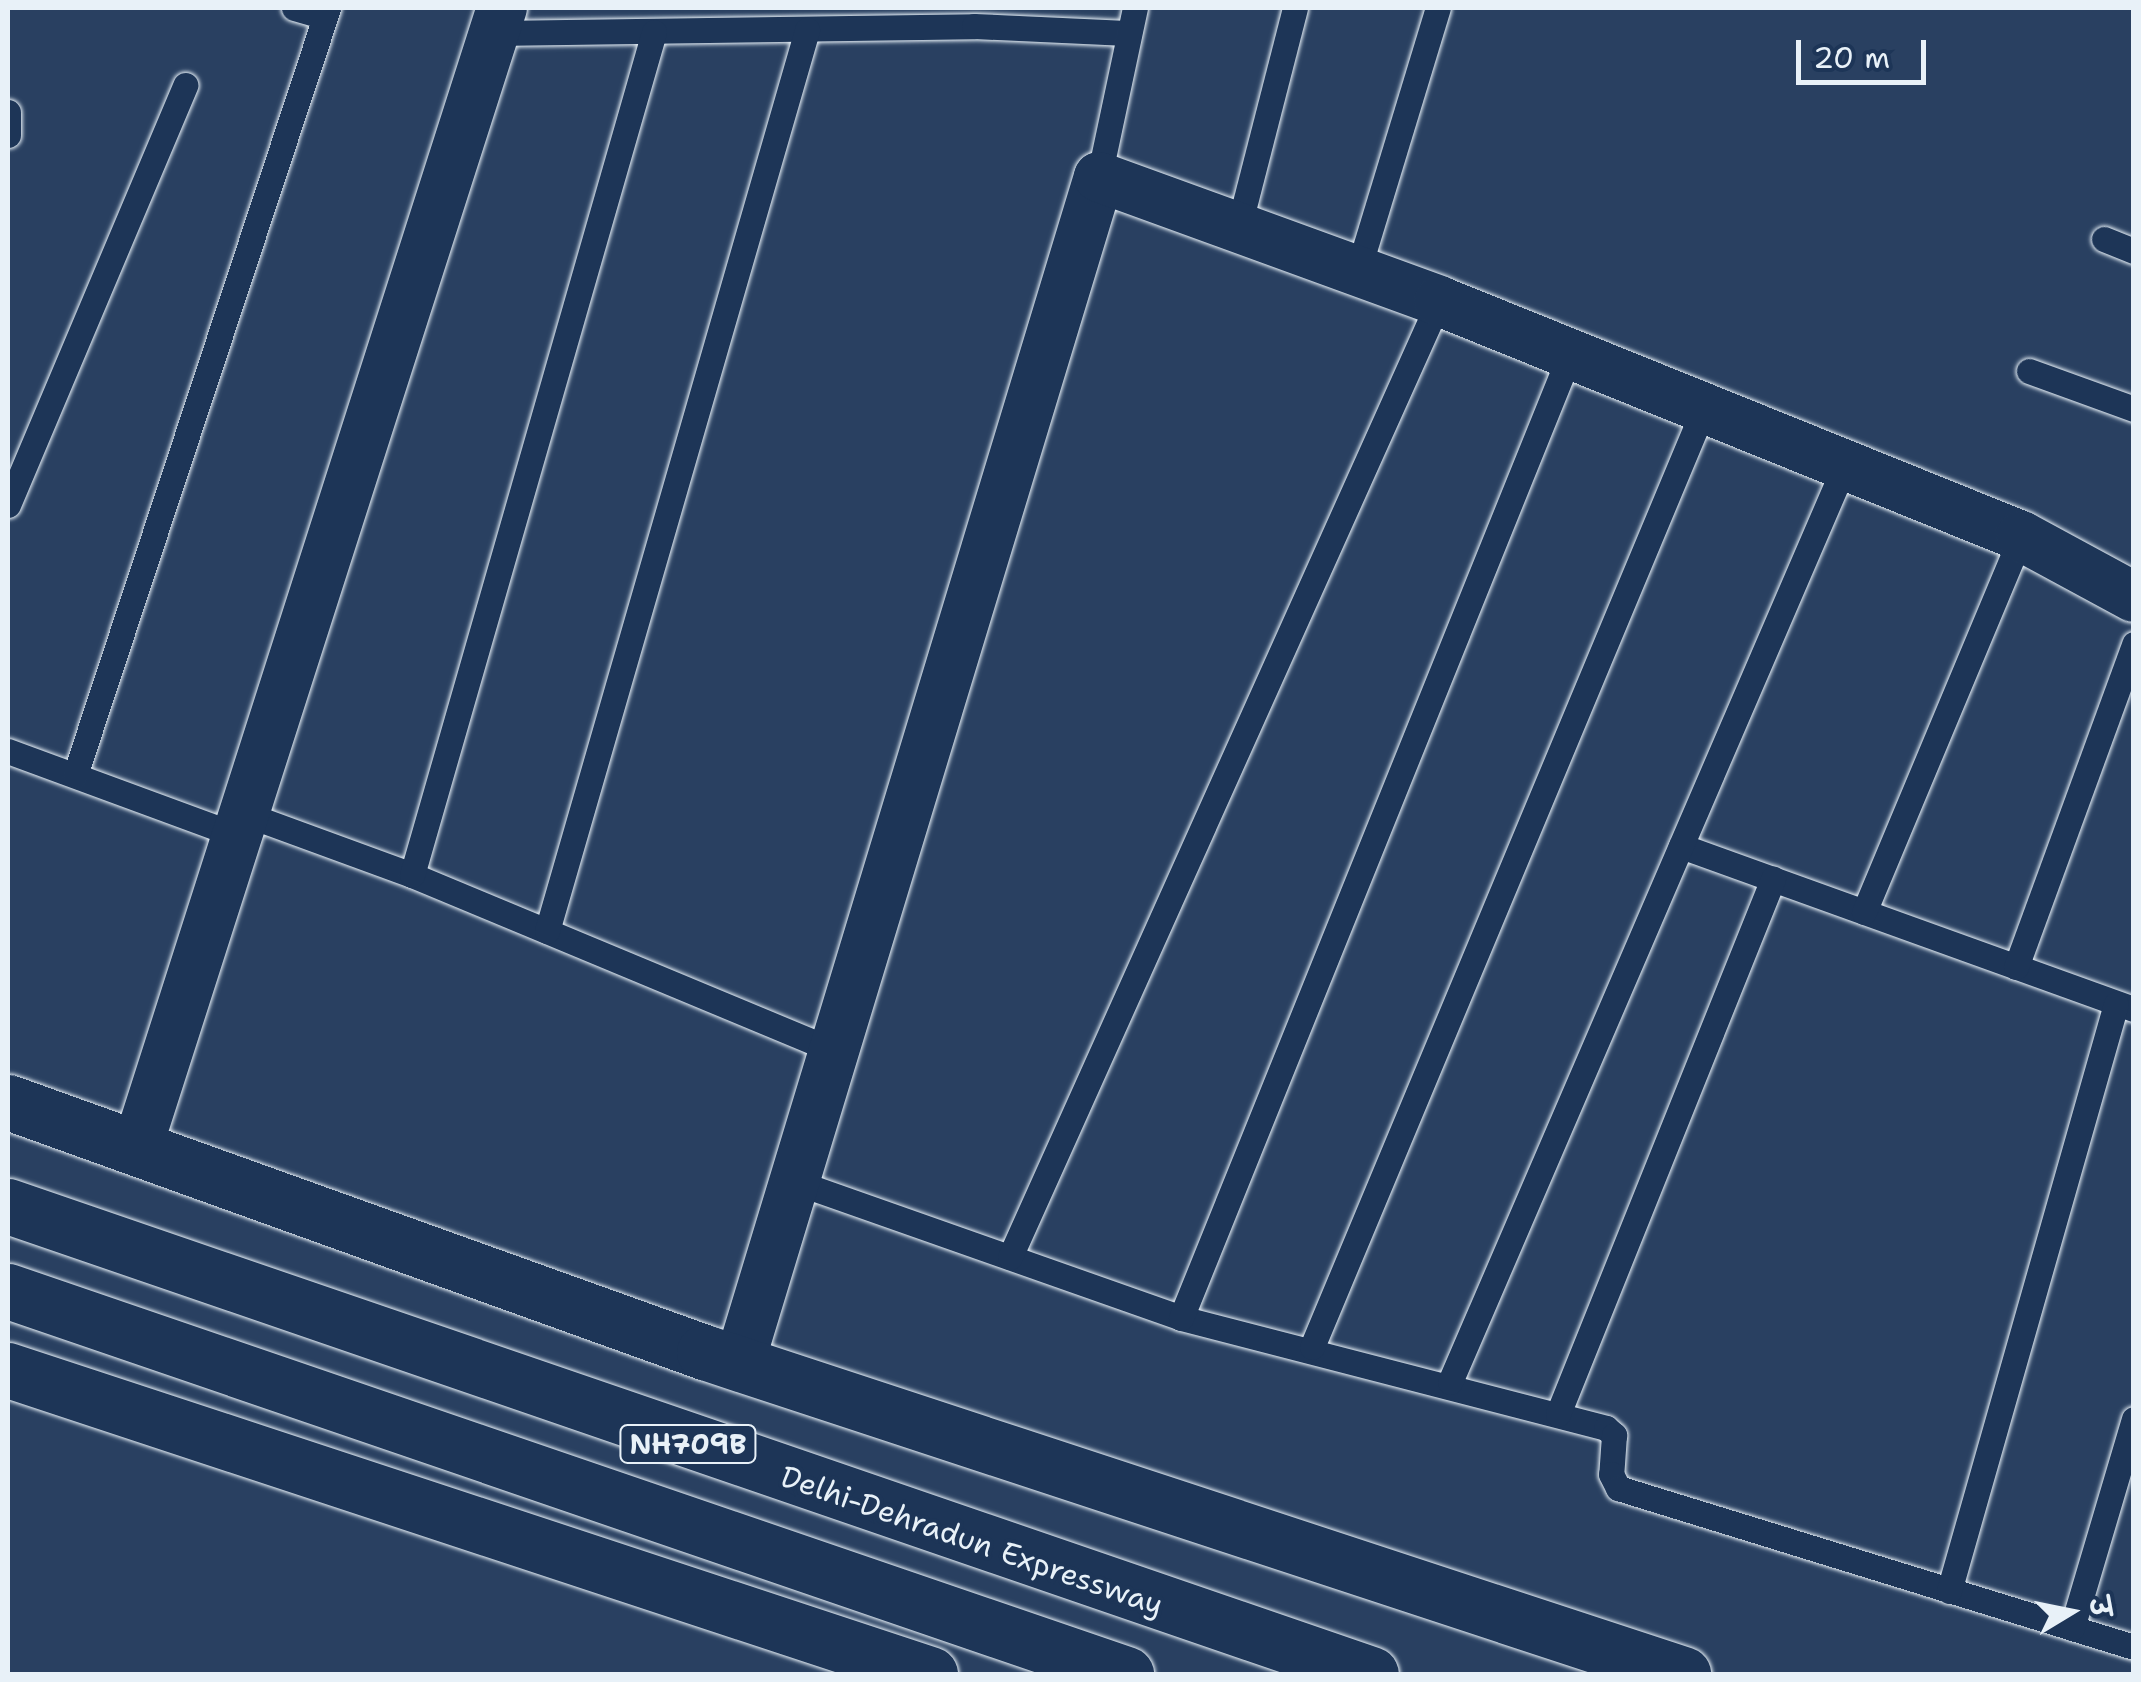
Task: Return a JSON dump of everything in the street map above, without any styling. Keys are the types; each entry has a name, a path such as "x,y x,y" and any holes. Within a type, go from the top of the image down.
{"main road":[{"path":"8,1102 739,1364 1683,1674"},
{"name":"Delhi-Dehradun Expressway","path":"8,1206 1370,1674"},
{"name":"NH709B","path":"8,1291 1126,1674"},
{"path":"8,1370 930,1674"}],"street":[{"path":"137,1148 236,823 499,20"},
{"path":"739,1364 1098,176 1439,301 2021,536 2134,597"}],"lane":[{"path":"75,775 326,12 294,8"},
{"path":"1098,176 1135,8"},
{"path":"1238,230 1295,8"},
{"path":"1358,274 1438,8"},
{"path":"499,20 654,32 807,30 977,17 1128,33"},
{"path":"546,931 807,30"},
{"path":"412,875 654,32"},
{"path":"8,505 185,85"},
{"path":"8,112 8,135"},
{"path":"2104,240 2134,251"},
{"path":"1010,1257 1439,301"},
{"path":"1181,1318 1570,354"},
{"path":"2029,371 2134,409"},
{"path":"1312,1348 1704,408"},
{"path":"1450,1382 1845,465"},
{"path":"1864,912 2021,536"},
{"path":"2016,967 2134,644"},
{"path":"8,752 412,875 834,1050"},
{"path":"1681,846 2125,1006 1949,1591"},
{"path":"1558,1414 1772,880"},
{"path":"793,1181 1181,1318 1450,1382 1558,1414 1614,1436 1611,1474 1618,1488 2134,1648"},
{"path":"2072,1628 2134,1419"}]}
